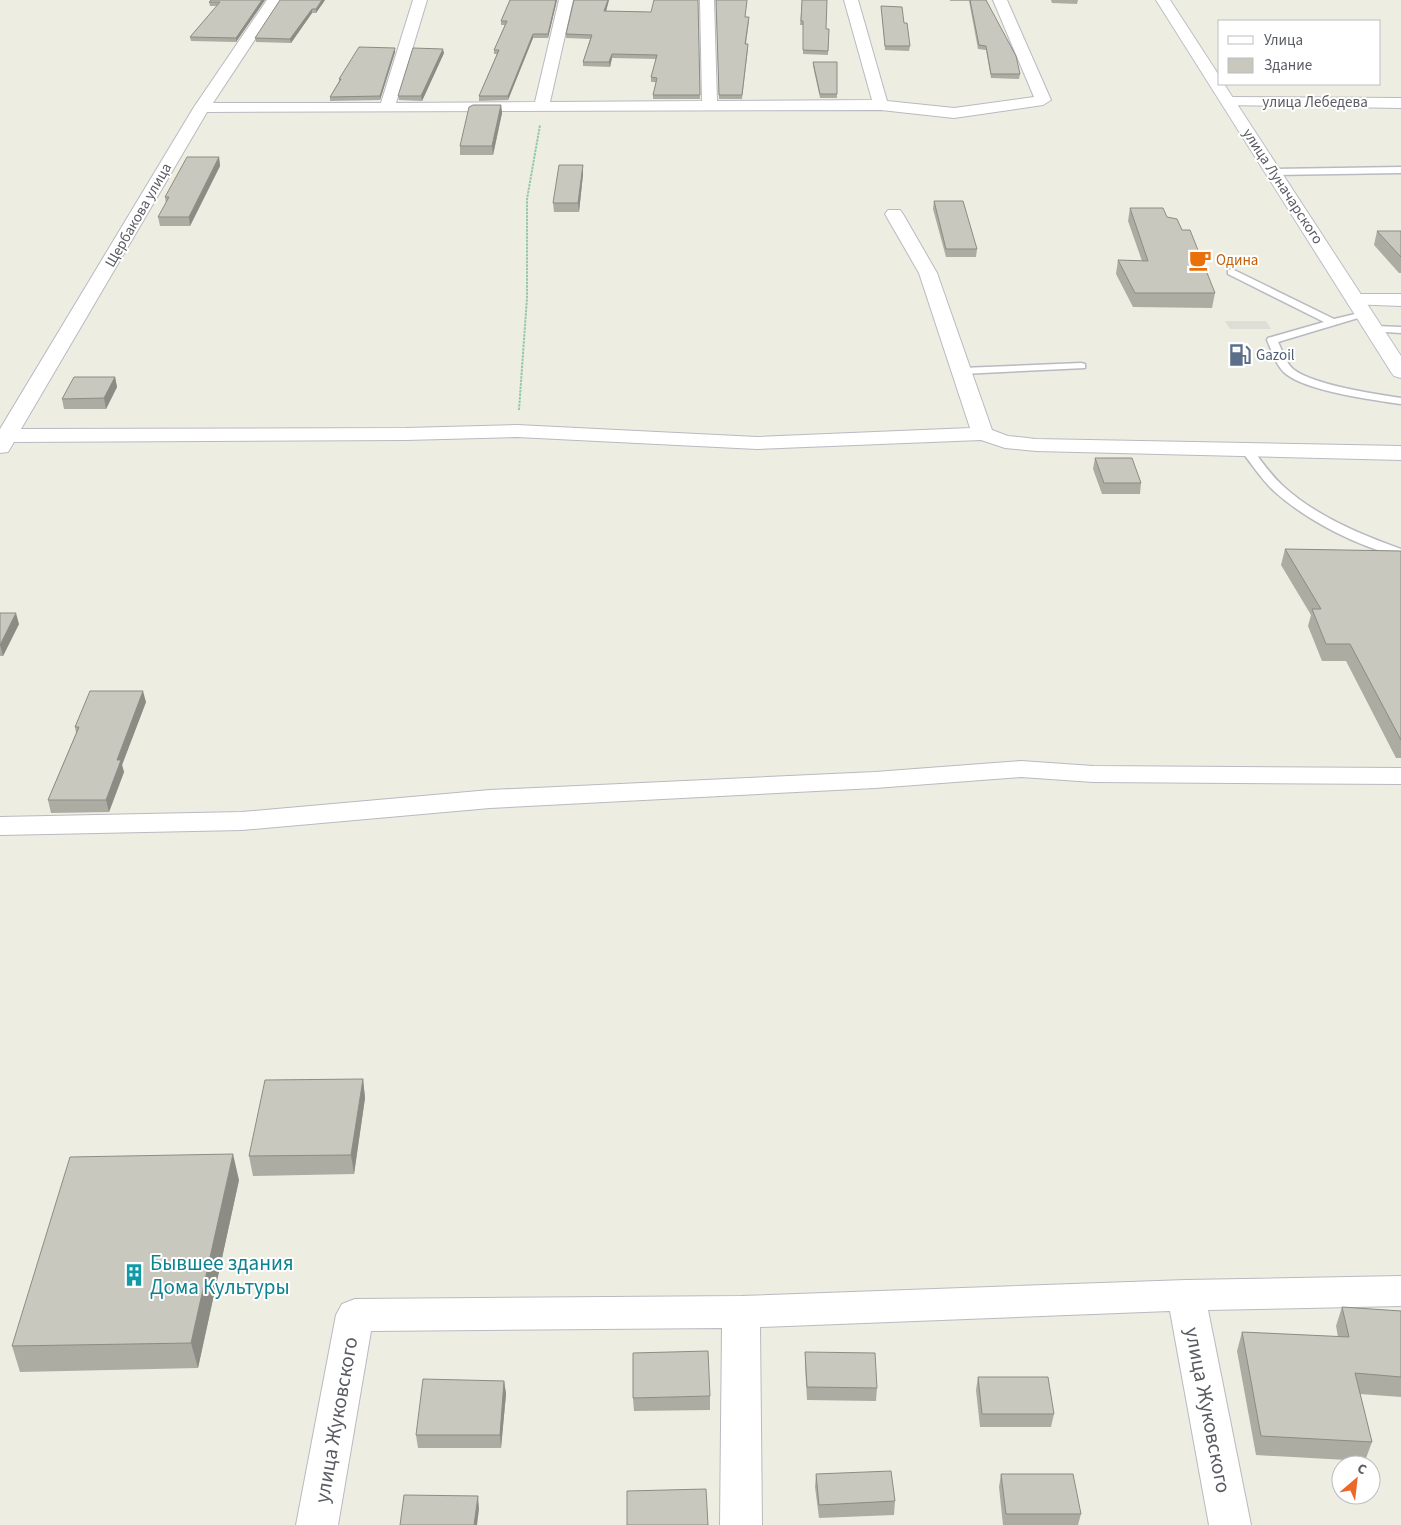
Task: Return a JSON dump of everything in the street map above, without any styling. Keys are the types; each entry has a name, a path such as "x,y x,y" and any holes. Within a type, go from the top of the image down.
{"street":[{"name":"Щербакова улица","path":"3,439 202,107 274,0"},
{"path":"387,107 420,0"},
{"path":"542,106 566,0"},
{"path":"707,0 710,105"},
{"path":"851,0 881,105"},
{"path":"202,107 881,105 954,113 1043,100 1000,0"},
{"name":"улица Луначарского","path":"1163,0 1401,372"},
{"name":"улица Лебедева","path":"1229,102 1401,103"},
{"path":"894,214 928,273 983,434"},
{"path":"1360,306 1401,300"},
{"path":"3,439 517,431 757,443 983,434 1005,442 1036,445 1401,453"},
{"path":"0,826 242,822 490,799 875,780 1021,769 1093,774 1401,776"},
{"path":"741,1525 740,1312 1186,1295 1401,1291"},
{"name":"улица Жуковского","path":"1186,1295 1230,1525"},
{"name":"улица Жуковского","path":"317,1525 355,1315 740,1312"}],"lane":[{"path":"1274,172 1401,170"},
{"path":"1232,272 1335,323"},
{"path":"1360,306 1335,323 1272,340 1289,370 1314,381 1370,396 1401,401"},
{"path":"1375,329 1401,330"},
{"path":"962,371 1081,366"},
{"path":"1247,450 1279,488 1319,517 1356,538 1401,553"}],"path":[{"path":"517,431 528,298 528,199 542,106"}],"shaded area":[{"path":"1225,321 1266,321 1271,329 1230,329"}],"building":[{"path":"211,0 262,0 236,38 190,37 220,2 209,2"},
{"path":"280,0 322,0 316,9 312,9 290,39 255,38"},
{"path":"510,0 556,0 548,34 533,34 508,96 479,96 499,50 494,50 507,21 501,21"},
{"path":"574,0 608,0 604,11 651,12 654,0 698,0 700,95 653,95 657,78 651,77 657,55 612,54 609,62 583,62 592,35 566,34"},
{"path":"716,0 747,0 745,17 749,17 745,44 748,44 742,95 719,95"},
{"path":"802,0 827,0 826,29 829,29 828,51 803,50"},
{"path":"970,0 986,0 1016,56 1020,74 991,74 986,46 979,45"},
{"path":"881,6 902,7 904,23 907,23 910,46 885,46"},
{"path":"359,47 395,48 380,96 330,97 341,79 339,79"},
{"path":"413,48 443,49 421,96 398,96"},
{"path":"813,62 837,62 837,94 820,94"},
{"path":"473,105 501,105 492,146 460,146 469,107"},
{"path":"187,157 219,157 189,217 158,217 169,197 165,197"},
{"path":"559,165 583,165 578,203 553,203"},
{"path":"934,201 963,201 977,249 946,249"},
{"path":"1130,208 1163,208 1167,217 1177,219 1182,230 1190,230 1215,293 1135,293 1118,260 1148,261"},
{"path":"1377,231 1401,231 1401,257"},
{"path":"74,377 115,377 104,398 62,399"},
{"path":"1095,458 1132,458 1141,483 1104,483"},
{"path":"1285,549 1401,551 1401,740 1350,644 1326,644 1312,609 1321,609"},
{"path":"0,613 16,613 0,645"},
{"path":"90,691 143,691 117,760 121,760 106,800 48,800 79,727 75,727"},
{"path":"363,1079 351,1155 249,1156 265,1080"},
{"name":"Бывшее здания Дома Культуры","path":"233,1154 191,1343 12,1346 70,1157"},
{"path":"1342,1307 1401,1311 1401,1377 1355,1373 1372,1442 1261,1436 1242,1332 1349,1337"},
{"path":"708,1351 710,1396 633,1398 633,1353"},
{"path":"805,1352 875,1353 877,1388 807,1387"},
{"path":"978,1377 1048,1377 1054,1414 982,1414"},
{"path":"423,1379 504,1381 500,1435 416,1435"},
{"path":"891,1471 895,1501 819,1505 816,1474"},
{"path":"1001,1474 1073,1474 1081,1514 1006,1514"},
{"path":"706,1489 708,1525 627,1525 627,1491"},
{"path":"404,1495 478,1496 474,1525 400,1525"}],"place":[{"name":"Одина","path":"1200,260"},
{"name":"Gazoil","path":"1240,355"},
{"name":"Бывшее здания Дома Культуры","path":"134,1275"}]}
